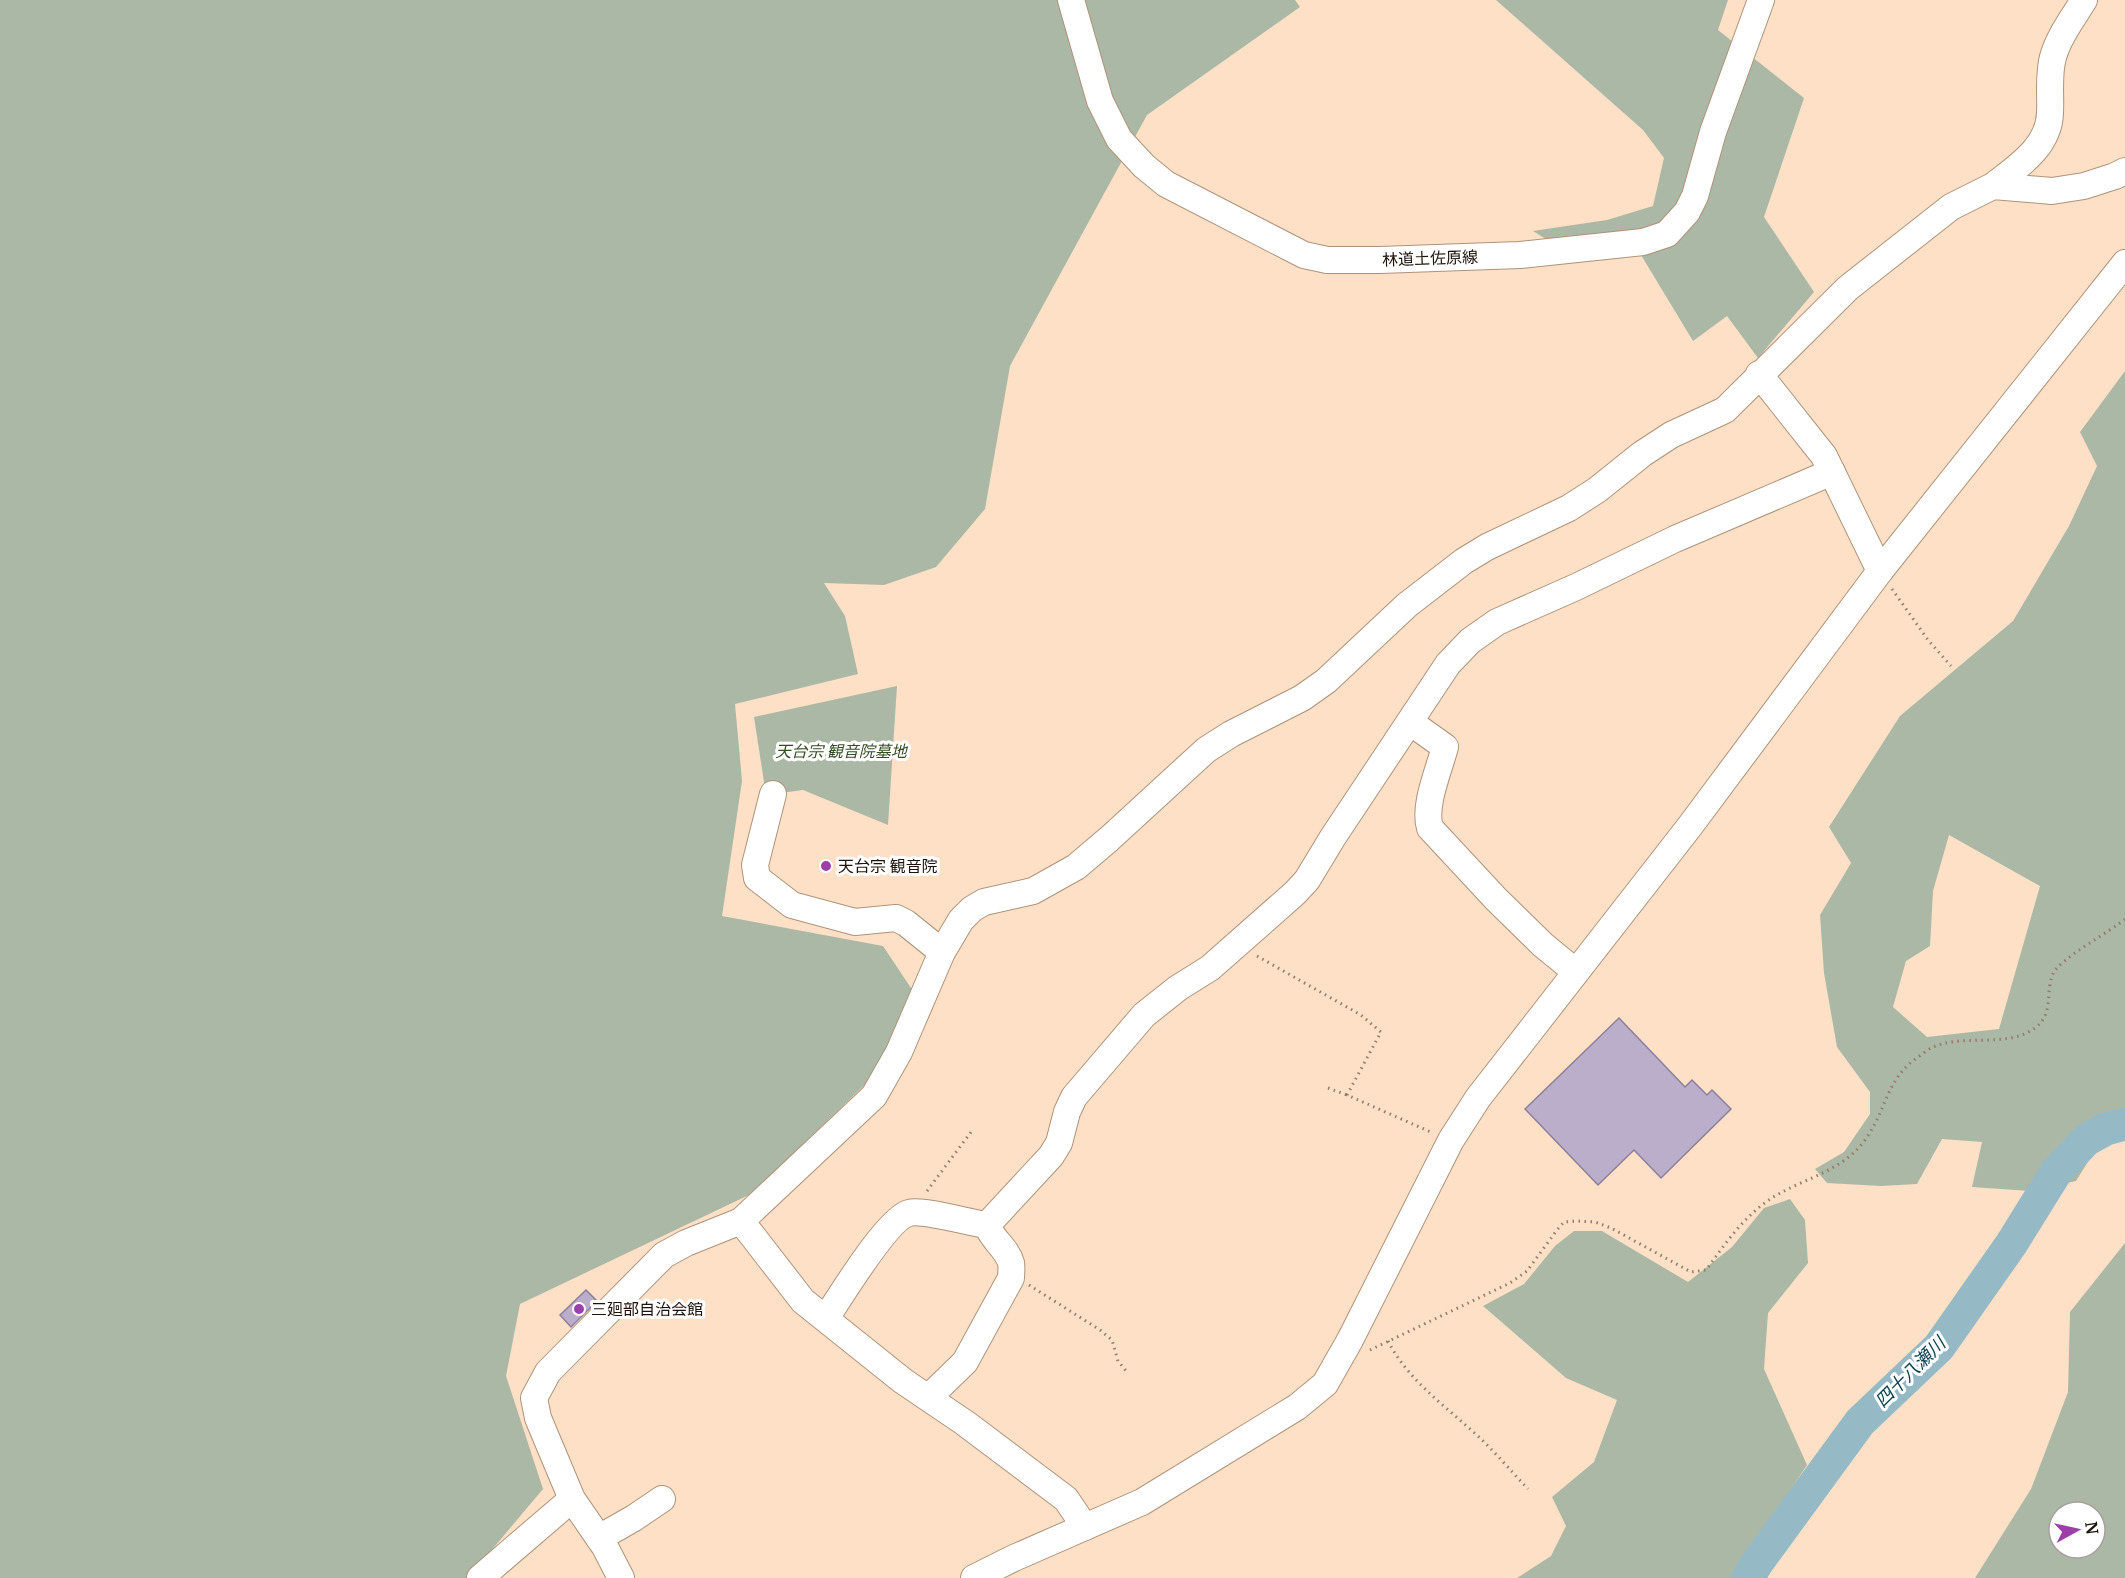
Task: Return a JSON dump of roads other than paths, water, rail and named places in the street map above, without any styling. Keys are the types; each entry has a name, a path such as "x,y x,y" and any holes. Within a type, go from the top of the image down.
{"street":[{"name":"林道土佐原線","path":"1071,0 1100,101 1119,139 1144,166 1166,184 1304,255 1328,260 1520,255 1625,245 1667,234 1687,212 1695,196 1713,132 1761,0"},
{"path":"621,1578 599,1538 572,1499 535,1409 534,1398 541,1383 548,1372 664,1255 741,1221 874,1096 899,1052 942,952 961,920 972,909 984,902 1033,891 1076,867 1206,750 1302,698 1326,681 1407,604 1464,561 1569,508 1671,435 1725,410 1848,288 1951,207 1993,186 2024,162 2042,142 2049,127 2052,59 2058,43 2084,0"},
{"path":"1993,186 2052,191 2084,186 2125,171"},
{"path":"974,1578 1142,1502 1297,1407 1325,1384 1336,1367 1451,1140 1479,1098 1690,826 1880,570 2125,262"},
{"path":"1759,374 1824,456 1880,570"},
{"path":"987,1225 1051,1156 1059,1143 1067,1112 1074,1097 1144,1015 1238,945 1307,880 1448,664 1470,641 1497,622 1576,587 1675,538 1832,472"},
{"path":"1410,722 1445,747 1428,808 1427,819 1430,828 1481,884 1543,945 1576,972"},
{"path":"773,794 755,865 757,878 792,904 802,908 855,922 896,918 942,952"},
{"path":"826,1318 884,1234 910,1212 987,1225"},
{"path":"741,1221 803,1301 903,1381 929,1397 1065,1499 1085,1527"},
{"path":"929,1397 965,1362 1011,1278 1011,1262 990,1233 987,1225"},
{"path":"480,1578 572,1499"},
{"path":"599,1538 662,1499"}],"waterway":[{"name":"四十八瀬川","path":"1748,1578 1860,1422 1939,1347 2012,1243 2056,1172 2086,1140 2106,1129 2125,1124"}],"place":[{"name":"天台宗 観音院","path":"826,866"},
{"name":"三廻部自治会館","path":"579,1309"}],"park label":[{"name":"天台宗 観音院墓地","path":"841,751"}]}
